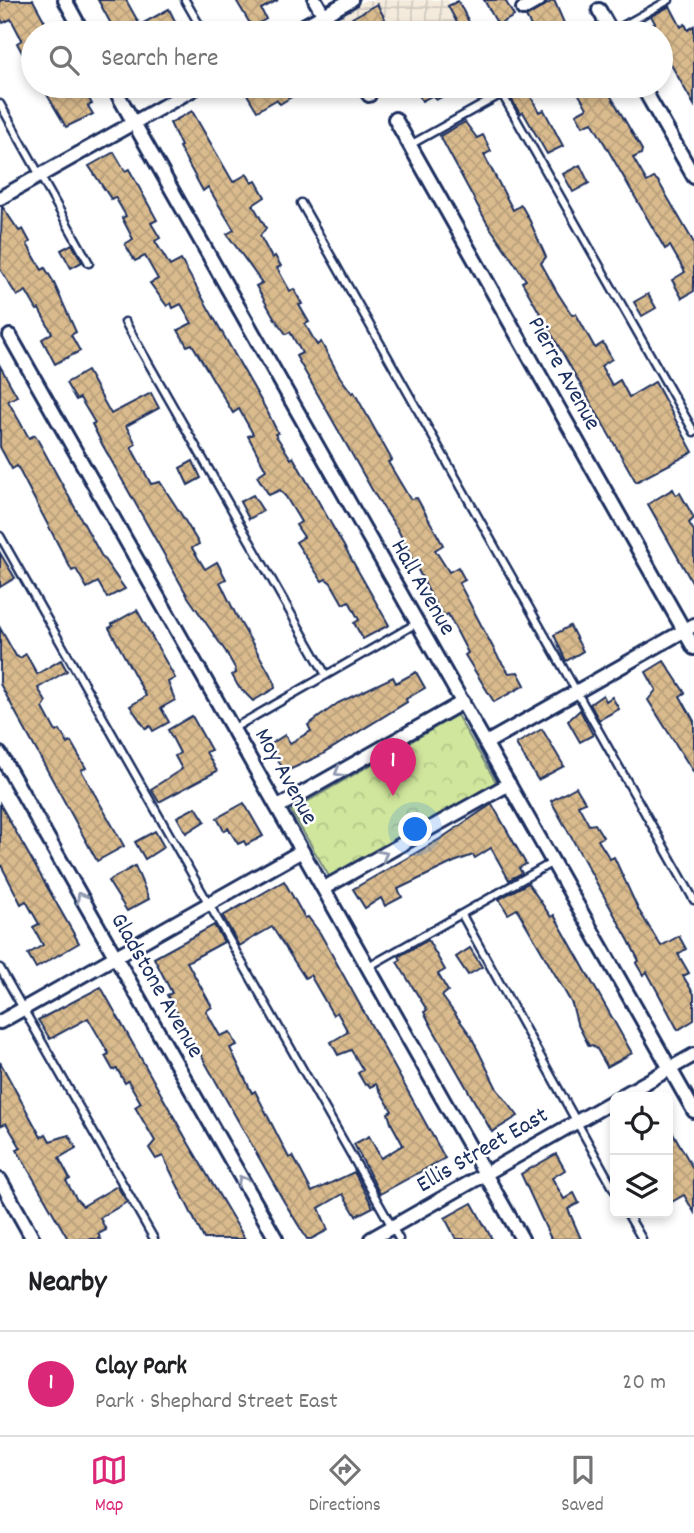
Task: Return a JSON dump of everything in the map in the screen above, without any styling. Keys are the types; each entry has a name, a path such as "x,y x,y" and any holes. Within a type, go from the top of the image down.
{"street":[{"path":"65,0 76,21"},
{"path":"315,0 327,21"},
{"path":"313,21 351,0"},
{"path":"523,9 539,0"},
{"path":"599,10 605,21"},
{"name":"Hall Avenue","path":"120,98 694,1111"},
{"path":"0,198 177,98"},
{"path":"649,98 694,177"},
{"name":"Pierre Avenue","path":"396,119 689,628 694,649"},
{"name":"Moy Avenue","path":"10,336 522,1239"},
{"path":"486,743 689,628"},
{"path":"278,807 463,702"},
{"name":"Gladstone Avenue","path":"0,754 276,1239"},
{"path":"324,888 509,785"},
{"path":"0,1022 302,851"},
{"name":"Ellis Street East","path":"628,1092 694,1055"},
{"name":"Ellis Street East","path":"372,1239 610,1102"},
{"path":"0,1180 33,1239"}],"lane":[{"path":"185,0 197,21"},
{"path":"632,21 669,0"},
{"path":"410,145 495,98"},
{"path":"504,98 694,432"},
{"path":"0,104 89,263"},
{"path":"300,204 694,900"},
{"path":"125,322 326,675"},
{"path":"0,537 399,1239"},
{"path":"234,728 417,622"},
{"path":"368,967 553,862"},
{"path":"462,915 610,1182"},
{"path":"0,968 153,1239"},
{"path":"631,1218 642,1239"}],"shaded area":[{"path":"365,0 448,0 459,21 343,21 340,16"}],"green space":[{"path":"457,715 496,782 330,878 291,811"}],"building":[{"path":"0,0 33,0 44,21 21,21 21,38 11,19 3,23 0,17"},
{"path":"98,0 126,0 138,21 109,21"},
{"path":"236,0 278,0 261,9 266,19 248,21"},
{"path":"484,0 505,0 514,16 505,21 496,21"},
{"path":"554,0 563,21 528,21 526,17"},
{"path":"458,1 468,21 456,21 448,6"},
{"path":"377,4 385,19 354,21 352,18"},
{"path":"670,6 681,27 685,24 688,30 694,26 694,105 673,68 673,21 654,21 651,16"},
{"path":"169,9 175,21 147,21"},
{"path":"49,98 89,98 92,104 88,106 93,114 66,127"},
{"path":"249,98 290,98 280,104 276,100 257,111"},
{"path":"511,98 532,98 539,112 544,110 563,146 547,154 523,112 520,114"},
{"path":"581,98 612,98 642,150 641,154 633,158 647,182 654,178 658,181 694,243 694,291 682,298 672,280 685,272 670,246 665,249 592,122 583,126 576,114 587,108"},
{"path":"192,111 233,182 247,174 252,183 256,181 265,197 253,205 266,228 260,236 272,258 275,256 281,266 277,268 290,291 294,289 302,304 299,305 309,322 305,324 317,345 321,342 340,377 352,393 354,392 392,460 388,462 410,499 417,498 443,545 435,550 449,572 458,567 465,580 459,583 498,657 509,673 518,672 525,685 494,702 465,655 468,653 448,614 444,616 432,598 398,530 375,495 296,356 302,353 290,332 286,334 275,319 256,286 262,283 227,234 234,230 208,187 203,191 179,147 181,146 170,123"},
{"path":"465,122 477,138 483,135 491,151 484,155 513,210 521,205 529,219 546,257 541,263 557,292 572,315 576,314 595,348 603,343 612,359 601,366 612,385 620,380 629,397 655,382 693,452 636,482 522,282 526,280 487,223 440,136"},
{"path":"114,152 125,171 129,169 157,220 151,223 160,238 155,241 170,266 181,260 268,413 278,433 275,434 291,459 293,457 389,625 363,639 354,623 359,620 349,601 343,604 331,583 326,579 322,581 296,542 304,537 296,525 301,522 286,497 280,490 269,495 257,476 266,470 248,436 253,434 239,409 233,413 192,344 187,346 178,330 192,323 181,304 173,308 171,303 167,306 150,283 158,279 145,256 135,261 125,244 133,239 122,218 126,216 115,197 111,199 89,166"},
{"path":"580,165 589,183 573,192 563,174"},
{"path":"2,206 19,231 23,229 30,242 27,244 42,270 45,268 53,281 76,332 71,335 80,351 55,364 42,339 52,333 39,309 37,310 26,291 17,296 0,269"},
{"path":"72,244 82,262 71,268 61,250"},
{"path":"648,294 656,308 642,316 634,302"},
{"path":"0,366 17,396 8,401 29,438 35,435 101,555 125,589 107,598 98,582 87,588 76,569 72,571 17,466 12,469 0,447"},
{"path":"87,371 111,414 151,393 159,408 126,426 136,444 131,447 151,484 160,482 181,514 199,544 192,548 205,569 217,562 226,579 220,582 274,681 275,688 253,701 238,686 232,675 236,673 235,668 226,652 188,597 102,444 92,424 95,423 80,398 76,400 66,383"},
{"path":"193,461 201,478 188,485 180,468"},
{"path":"673,489 676,495 680,493 694,518 689,523 694,531 694,586 648,504"},
{"path":"253,495 263,511 249,519 240,502"},
{"path":"0,553 15,578 0,587"},
{"path":"137,610 175,678 168,682 175,700 161,708 169,722 153,731 150,726 146,729 130,706 146,696 109,628"},
{"path":"570,626 583,651 566,661 554,635"},
{"path":"0,628 16,656 20,658 26,654 37,674 61,660 67,671 38,688 46,702 43,708 56,732 60,730 68,744 71,742 86,768 81,770 124,846 97,861 0,684"},
{"path":"664,661 685,693 680,696 694,721 694,773 648,700 656,690 646,672"},
{"path":"416,672 425,688 406,699 407,702 321,755 285,772 269,745 285,735 290,743 311,731 308,725 338,703 393,677 396,683"},
{"path":"603,695 606,701 612,697 619,709 599,720 590,704"},
{"path":"580,710 593,735 580,742 568,721"},
{"path":"192,716 211,750 206,752 217,771 159,802 151,789 182,769 175,756 180,753 168,730"},
{"path":"542,729 564,766 538,780 516,744"},
{"path":"576,787 585,802 578,805 589,825 595,824 603,837 598,840 610,859 614,857 638,909 661,946 679,936 686,949 678,954 689,973 683,976 694,994 694,1020 678,1030 647,972 643,975 636,963 639,961 629,941 551,801"},
{"path":"244,803 263,836 246,845 244,841 238,844 228,828 224,831 217,818"},
{"path":"0,804 79,943 36,968 28,954 43,945 33,927 39,924 26,901 21,904 0,863"},
{"path":"492,804 526,864 519,868 522,873 509,880 491,848 475,858 473,855 454,862 398,889 402,897 385,906 381,898 365,908 353,889 440,839"},
{"path":"196,807 205,821 186,833 177,817"},
{"path":"155,831 164,847 145,859 135,842"},
{"path":"135,866 149,899 127,911 108,881"},
{"path":"284,881 305,918 308,917 320,933 445,1158 380,1194 354,1144 369,1136 381,1158 403,1145 391,1123 388,1113 392,1111 376,1084 370,1087 365,1085 358,1073 363,1070 351,1050 338,1055 331,1042 348,1032 337,1012 333,1015 310,975 305,978 272,927 239,946 223,916"},
{"path":"528,883 551,917 554,915 632,1053 607,1067 597,1049 589,1046 577,1023 572,1004 517,909 508,914 499,899"},
{"path":"214,925 224,942 187,962 212,1007 206,1011 220,1036 230,1032 237,1045 230,1048 252,1093 255,1091 289,1158 293,1156 312,1192 354,1172 373,1207 356,1216 343,1194 319,1208 328,1230 311,1239 307,1239 283,1200 167,995 172,993 154,958"},
{"path":"428,940 445,970 438,974 448,991 442,996 471,1036 497,1089 518,1116 492,1132 433,1029 424,1012 427,1010 397,962 401,960 399,956"},
{"path":"470,948 482,967 468,975 456,957"},
{"path":"101,987 245,1239 204,1239 163,1156 156,1159 149,1148 155,1141 135,1107 141,1103 128,1081 125,1083 117,1069 113,1070 105,1056 109,1054 88,1018 50,1039 38,1020"},
{"path":"0,1062 41,1137 46,1134 50,1141 69,1135 76,1148 59,1158 70,1179 66,1181 77,1200 83,1206 117,1186 127,1202 100,1218 106,1230 98,1234 101,1239 68,1239 17,1150 21,1148 6,1123 0,1126"},
{"path":"673,1133 694,1170 694,1212 684,1195 673,1201"},
{"path":"556,1154 565,1170 552,1178 564,1199 574,1193 579,1203 568,1209 581,1239 551,1239 521,1174"},
{"path":"472,1203 492,1239 456,1239 445,1218"}],"place":[{"name":"Clay Park","path":"393,796"}]}
